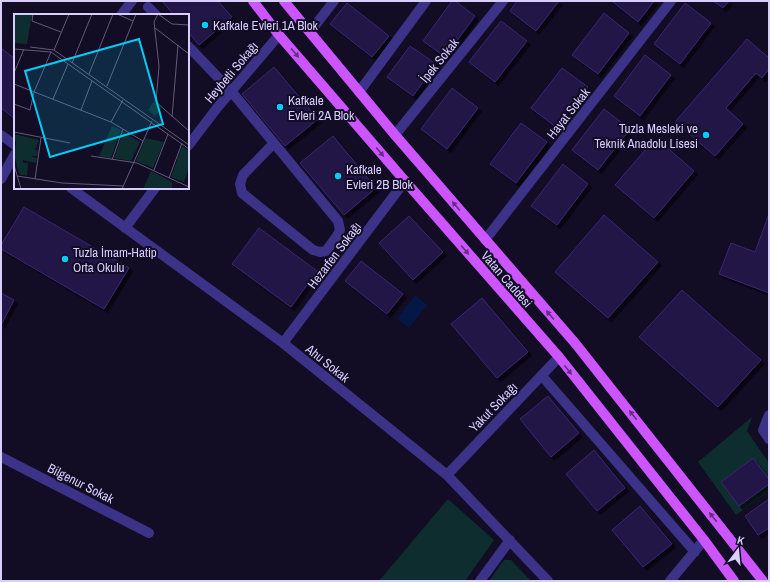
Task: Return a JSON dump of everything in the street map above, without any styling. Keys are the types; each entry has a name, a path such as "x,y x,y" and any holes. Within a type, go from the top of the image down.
{"main road":[{"name":"Vatan Caddesi","path":"253,1 404,181 559,357 704,540 734,581"},
{"name":"Vatan Caddesi","path":"284,1 395,135 575,343 763,581"}],"street":[{"path":"122,14 132,1"},
{"path":"310,32 334,1"},
{"path":"359,92 426,1"},
{"name":"İpek Sokak","path":"395,135 503,1"},
{"name":"Hayat Sokak","path":"485,240 671,1"},
{"path":"148,7 155,14"},
{"name":"Heybetli Sokağı","path":"189,145 231,91 280,35"},
{"path":"189,47 231,91 274,143 338,221 340,230 326,251 320,252 313,250 242,193 240,184 243,176 274,143"},
{"path":"1,135 14,145"},
{"path":"1,179 14,156"},
{"name":"Hezarfen Sokağı","path":"283,343 404,181"},
{"name":"Ahu Sokak","path":"72,189 283,343 447,475 548,581"},
{"path":"124,228 154,189"},
{"name":"Yakut Sokağı","path":"447,475 559,357"},
{"path":"542,376 694,552"},
{"path":"769,415 763,430 769,439"},
{"name":"Bilgenur Sokak","path":"1,458 149,533"},
{"path":"480,581 510,540"},
{"path":"670,581 704,540"}],"green space":[{"path":"752,417 747,431 769,463 769,491 736,515 698,462"},
{"path":"448,499 494,540 465,581 379,581"},
{"path":"504,560 511,560 531,581 489,581"}],"water":[{"path":"415,295 427,305 409,328 397,319"}],"building":[{"name":"Kafkale Evleri 1A Blok","path":"162,1 218,1 232,17 199,45 189,33 189,14 173,14"},
{"path":"452,1 455,1 475,16 445,57 423,41"},
{"path":"517,1 559,1 536,31 510,11"},
{"path":"613,1 654,1 638,22"},
{"path":"713,1 729,1 723,8"},
{"path":"347,3 389,36 372,57 330,24"},
{"path":"685,3 711,23 680,64 654,44"},
{"path":"604,13 629,33 598,74 572,55"},
{"path":"501,21 527,41 495,82 469,62"},
{"path":"747,39 769,58 769,69 762,78 756,73 726,108 743,124 715,156 675,122"},
{"path":"410,46 436,64 413,96 387,77"},
{"path":"1,48 14,58 14,118 1,108"},
{"path":"645,55 671,75 640,116 614,96"},
{"name":"Kafkale Evleri 2A Blok","path":"274,67 318,119 285,146 242,94"},
{"path":"562,68 588,87 557,128 531,108"},
{"path":"452,88 478,108 447,149 421,129"},
{"path":"604,109 630,129 598,170 572,150"},
{"path":"521,123 547,142 516,183 490,164"},
{"name":"Kafkale Evleri 2B Blok","path":"333,136 376,188 344,215 300,163"},
{"path":"652,142 660,148 663,144 694,171 654,218 615,185"},
{"path":"563,164 588,184 557,225 531,206"},
{"name":"Tuzla İmam-Hatip Orta Okulu","path":"24,207 129,268 104,309 1,249 1,245"},
{"path":"769,214 769,293 719,274 731,243 755,252"},
{"path":"604,215 658,262 608,318 555,272"},
{"path":"409,216 443,252 413,280 379,243"},
{"path":"259,228 317,271 291,307 232,264"},
{"path":"361,261 403,294 387,314 345,281"},
{"path":"682,290 761,360 718,407 639,337"},
{"path":"1,293 14,300 1,325"},
{"path":"482,298 528,352 497,378 451,324"},
{"path":"548,396 579,433 551,457 520,419"},
{"path":"594,450 625,488 597,511 566,474"},
{"path":"753,458 769,479 769,484 739,506 721,482"},
{"path":"769,499 769,528 758,535 745,516"},
{"path":"640,506 672,544 643,567 612,530"}],"place":[{"name":"Kafkale Evleri 1A Blok","path":"205,25"},
{"name":"Kafkale Evleri 2A Blok","path":"280,107"},
{"name":"Tuzla Mesleki ve Teknik Anadolu Lisesi","path":"706,135"},
{"name":"Kafkale Evleri 2B Blok","path":"338,176"},
{"name":"Tuzla İmam-Hatip Orta Okulu","path":"65,259"}]}
